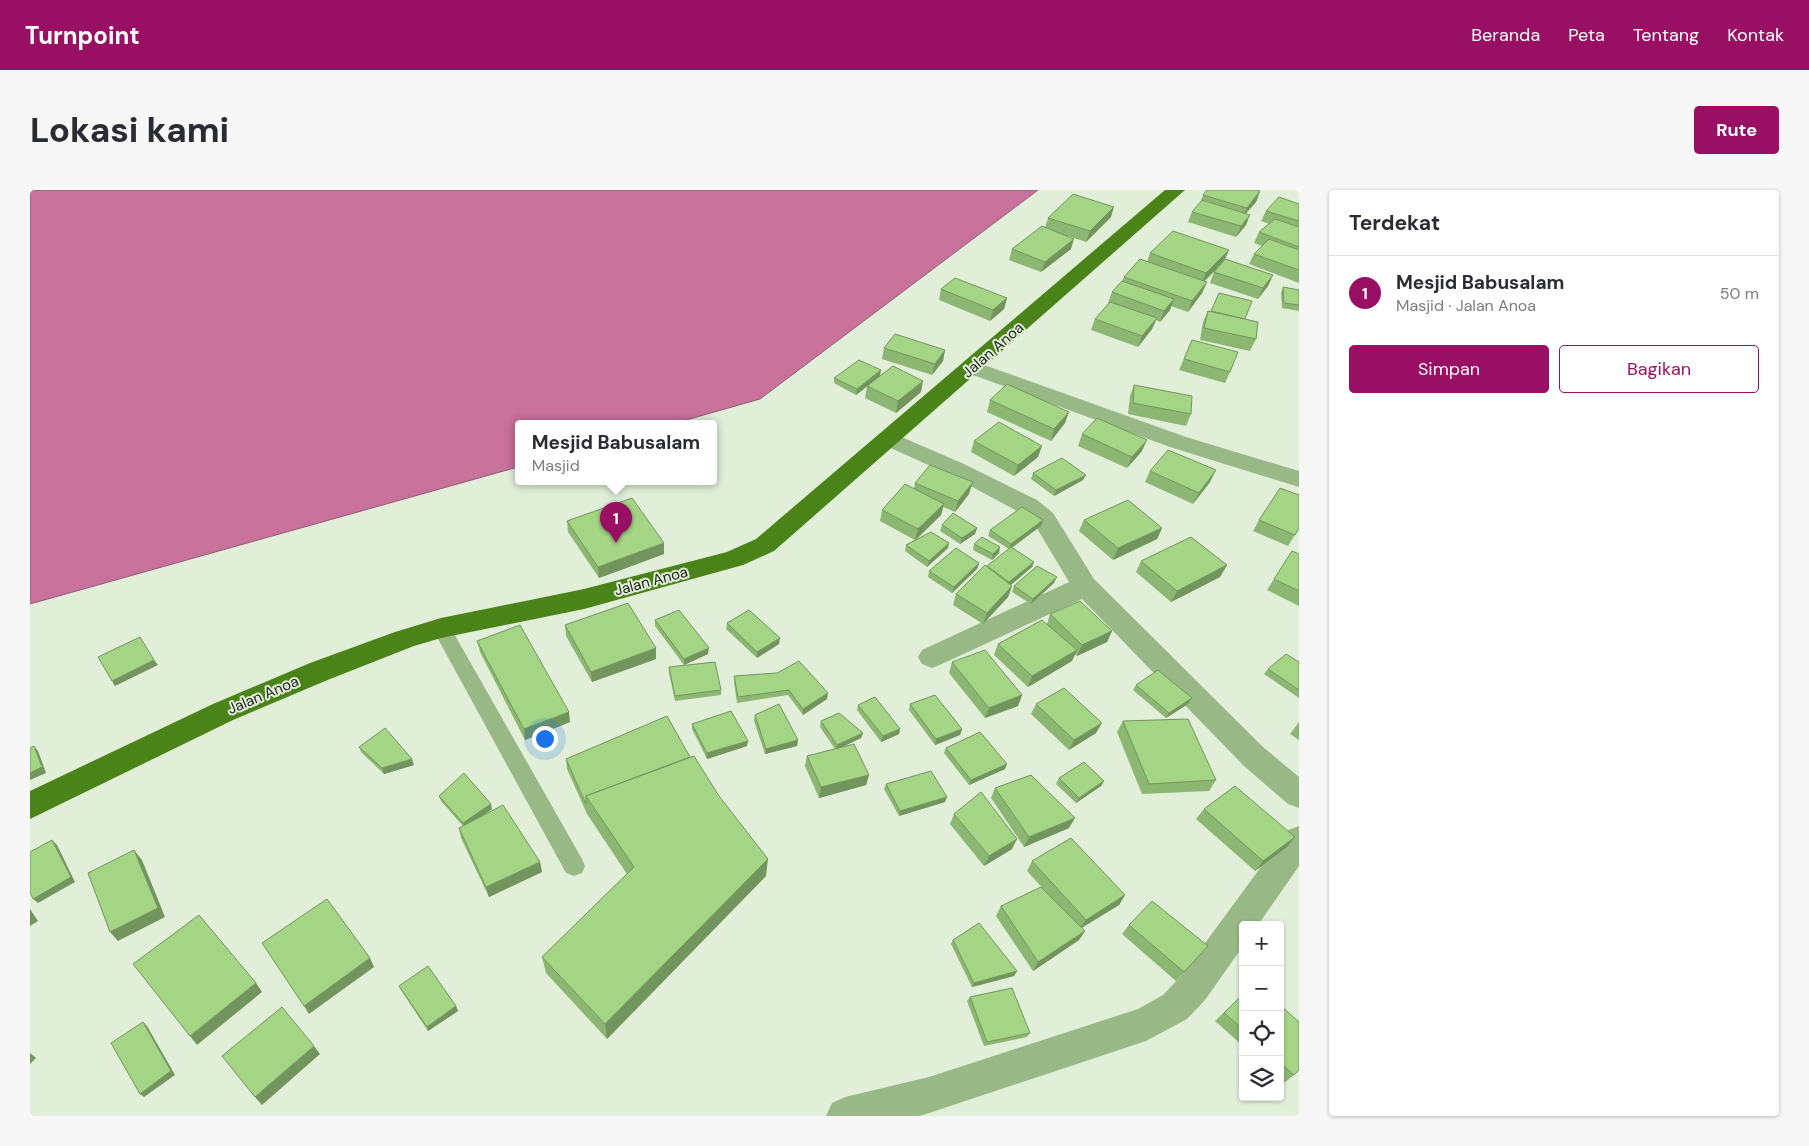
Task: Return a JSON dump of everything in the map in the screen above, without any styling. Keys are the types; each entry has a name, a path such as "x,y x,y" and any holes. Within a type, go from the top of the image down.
{"highway":[{"name":"Jalan Anoa","path":"30,806 250,701 320,671 441,628 584,599 734,559 766,545 832,485 890,439 1176,190"}],"street":[{"path":"973,367 1178,442 1299,479"},
{"path":"890,439 956,469 1028,506 1044,519 1085,586 1253,756 1299,795"},
{"path":"932,657 1085,586"},
{"path":"845,1116 931,1106 1146,1024 1175,1007 1193,988 1299,840"}],"lane":[{"path":"441,628 574,866"}],"shaded area":[{"path":"30,190 1038,190 760,399 686,420 515,420 515,468 30,604"}],"building":[{"path":"1207,190 1260,191 1247,208 1203,195"},
{"path":"1073,194 1114,207 1090,231 1048,218"},
{"path":"1279,197 1299,204 1299,221 1266,211"},
{"path":"1202,200 1250,215 1241,226 1192,212"},
{"path":"1275,219 1299,227 1299,247 1259,232"},
{"path":"1042,226 1074,239 1045,262 1012,249"},
{"path":"1173,231 1229,250 1206,273 1150,253"},
{"path":"1269,239 1299,250 1299,270 1254,254"},
{"path":"1140,259 1207,282 1192,301 1124,277"},
{"path":"1225,259 1273,275 1263,288 1214,272"},
{"path":"955,278 1007,298 993,310 941,289"},
{"path":"1122,281 1174,299 1164,311 1112,292"},
{"path":"1283,287 1299,290 1299,305 1284,303"},
{"path":"1219,293 1252,301 1245,319 1211,311"},
{"path":"1110,302 1157,318 1142,336 1095,319"},
{"path":"1208,311 1258,322 1256,339 1204,328"},
{"path":"895,334 945,350 935,364 884,348"},
{"path":"1192,340 1238,352 1230,372 1184,359"},
{"path":"859,360 881,370 857,389 834,378"},
{"path":"893,366 923,381 898,401 867,386"},
{"path":"1007,384 1069,412 1054,429 990,400"},
{"path":"1134,385 1192,396 1191,414 1133,403"},
{"path":"1097,418 1147,440 1132,457 1082,434"},
{"path":"999,422 1042,446 1018,465 974,441"},
{"path":"1168,450 1216,470 1199,493 1150,471"},
{"path":"1062,458 1086,475 1056,490 1033,473"},
{"path":"930,465 973,482 958,501 915,483"},
{"path":"905,484 944,504 918,529 882,510"},
{"path":"1280,488 1299,495 1299,528 1295,535 1259,520"},
{"path":"632,498 664,543 598,567 567,521"},
{"path":"1128,500 1162,528 1118,548 1084,520"},
{"path":"1022,507 1043,520 1011,544 990,530"},
{"path":"953,513 977,528 962,538 942,525"},
{"path":"931,532 949,543 929,561 906,545"},
{"path":"982,537 1000,547 993,554 974,544"},
{"path":"1191,537 1227,565 1177,591 1141,561"},
{"path":"1011,547 1034,562 1009,582 987,566"},
{"path":"956,548 979,563 954,587 929,571"},
{"path":"1292,551 1299,554 1299,591 1274,579"},
{"path":"985,565 1012,586 987,613 956,594"},
{"path":"1037,566 1057,577 1033,599 1014,586"},
{"path":"1080,601 1112,631 1082,645 1050,614"},
{"path":"628,603 656,648 591,672 565,625"},
{"path":"679,610 709,648 684,659 655,620"},
{"path":"749,610 780,638 757,652 727,623"},
{"path":"1042,620 1077,650 1032,676 998,644"},
{"path":"520,625 569,712 524,729 477,641"},
{"path":"140,637 154,660 112,681 98,657"},
{"path":"985,650 1022,695 989,708 952,662"},
{"path":"1286,654 1299,662 1299,690 1268,669"},
{"path":"799,661 828,693 803,709 789,690 738,697 734,676 777,673"},
{"path":"715,662 721,690 675,696 669,667"},
{"path":"1158,670 1192,698 1169,713 1136,685"},
{"path":"1064,688 1102,723 1074,740 1036,704"},
{"path":"935,695 962,729 936,739 910,704"},
{"path":"875,697 900,729 883,736 858,705"},
{"path":"779,704 798,740 766,749 755,715"},
{"path":"731,711 748,741 707,753 692,724"},
{"path":"839,713 863,733 837,745 821,721"},
{"path":"667,716 690,757 586,796 586,804 566,759"},
{"path":"1188,719 1216,780 1149,784 1123,721"},
{"path":"385,728 412,759 382,768 359,747"},
{"path":"980,732 1007,764 971,780 946,748"},
{"path":"854,744 869,775 821,787 807,756"},
{"path":"34,746 42,767 30,773 30,748"},
{"path":"694,756 719,796 768,859 605,1024 542,957 634,867 586,796"},
{"path":"1084,762 1104,781 1079,798 1059,778"},
{"path":"931,771 947,797 900,811 886,784"},
{"path":"464,773 491,804 463,823 439,796"},
{"path":"1031,775 1075,818 1029,837 995,788"},
{"path":"1235,786 1295,837 1263,861 1204,809"},
{"path":"981,792 1017,839 989,856 954,814"},
{"path":"503,805 540,862 486,887 459,828"},
{"path":"1071,838 1125,895 1086,920 1032,861"},
{"path":"52,840 71,877 33,899 30,892 30,852"},
{"path":"134,850 158,908 110,932 88,873"},
{"path":"1041,887 1085,931 1038,962 1001,906"},
{"path":"327,899 370,958 304,1006 262,943"},
{"path":"1152,901 1208,946 1184,972 1129,925"},
{"path":"199,915 256,983 190,1036 133,964"},
{"path":"979,923 1017,971 974,983 953,940"},
{"path":"428,966 456,1006 427,1027 399,986"},
{"path":"1012,988 1030,1033 987,1042 970,997"},
{"path":"1239,998 1239,1026 1224,1013"},
{"path":"282,1007 314,1046 255,1097 222,1056"},
{"path":"1284,1009 1299,1022 1299,1070 1294,1075 1284,1066"},
{"path":"143,1022 171,1071 140,1094 111,1043"}],"place":[{"name":"Mesjid Babusalam","path":"616,543"}]}
